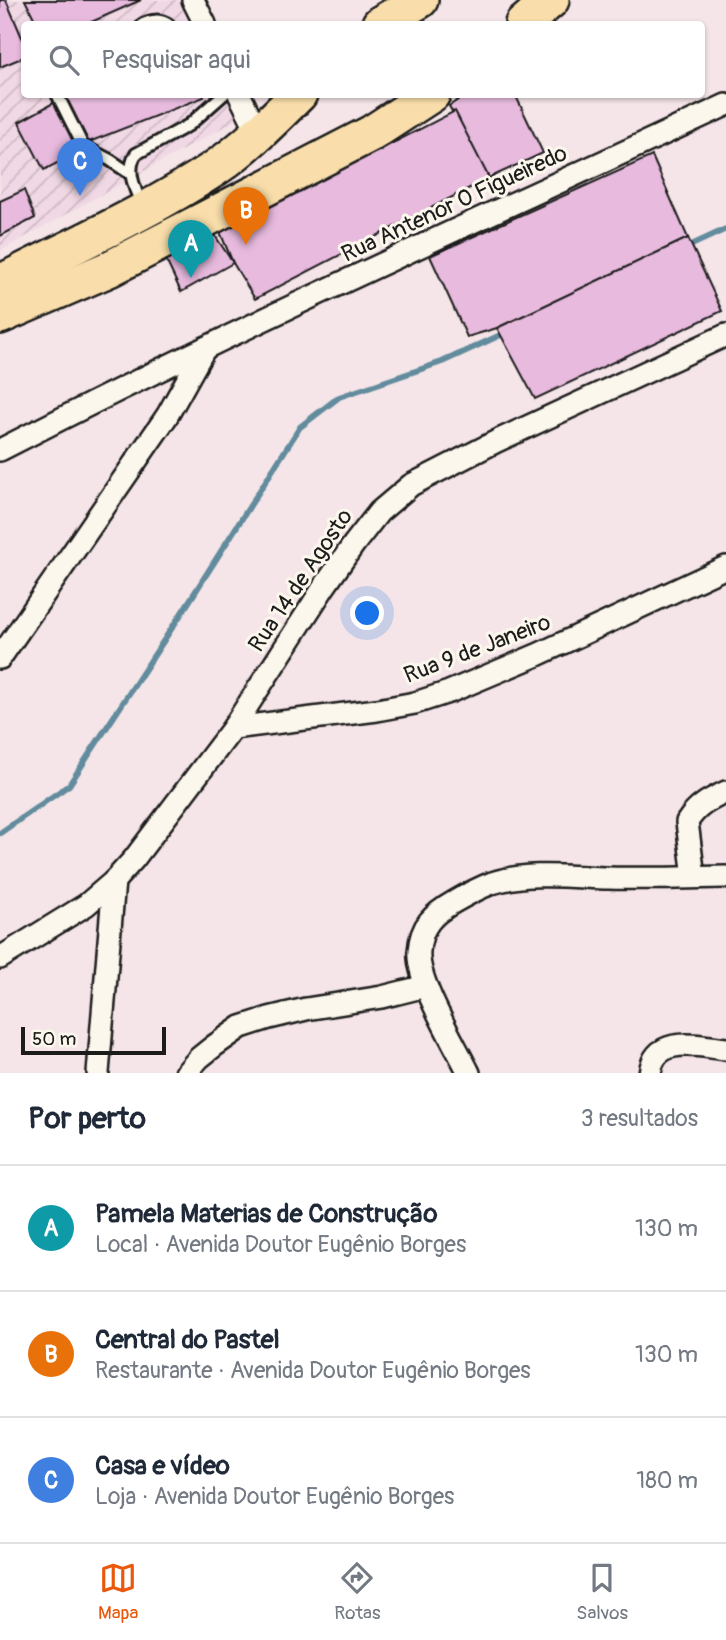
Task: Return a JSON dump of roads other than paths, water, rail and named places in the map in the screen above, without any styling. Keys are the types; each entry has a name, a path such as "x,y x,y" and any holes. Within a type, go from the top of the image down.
{"highway":[{"path":"385,21 420,0"},
{"path":"526,21 551,0"},
{"path":"0,283 143,210 215,168 259,134 295,98"},
{"path":"372,133 380,117 383,98"},
{"path":"0,316 109,269 372,133 426,98"}],"street":[{"path":"193,0 204,21"},
{"path":"229,98 259,134"},
{"name":"Rua Antenor O Figueiredo","path":"0,450 205,348 726,105"},
{"name":"Rua 14 de Agosto","path":"0,958 86,905 134,859 233,728 324,587 379,512 411,485 497,441 726,335"},
{"path":"0,658 166,416 205,348"},
{"name":"Rua 9 de Janeiro","path":"233,728 377,710 415,703 449,692 517,664 726,568"},
{"path":"694,877 687,822 695,810 726,792"},
{"path":"469,1073 426,986 421,969 419,951 427,924 437,912 493,883 514,878 726,877"},
{"path":"99,1073 114,881"},
{"path":"186,1073 199,1058 241,1027 306,1009 382,997 426,986"},
{"path":"650,1073 654,1058 667,1047 684,1044 726,1049"}],"lane":[{"path":"59,98 83,146 131,174"},
{"path":"143,210 131,174 132,160 136,153 188,125 222,98"}],"waterway":[{"path":"685,248 726,229"},
{"path":"0,833 69,785 300,427 339,397 442,362 507,332"}],"place":[{"name":"Casa e vídeo","path":"80,196"},
{"name":"Central do Pastel","path":"246,245"},
{"name":"Pamela Materias de Construção","path":"191,278"}]}
